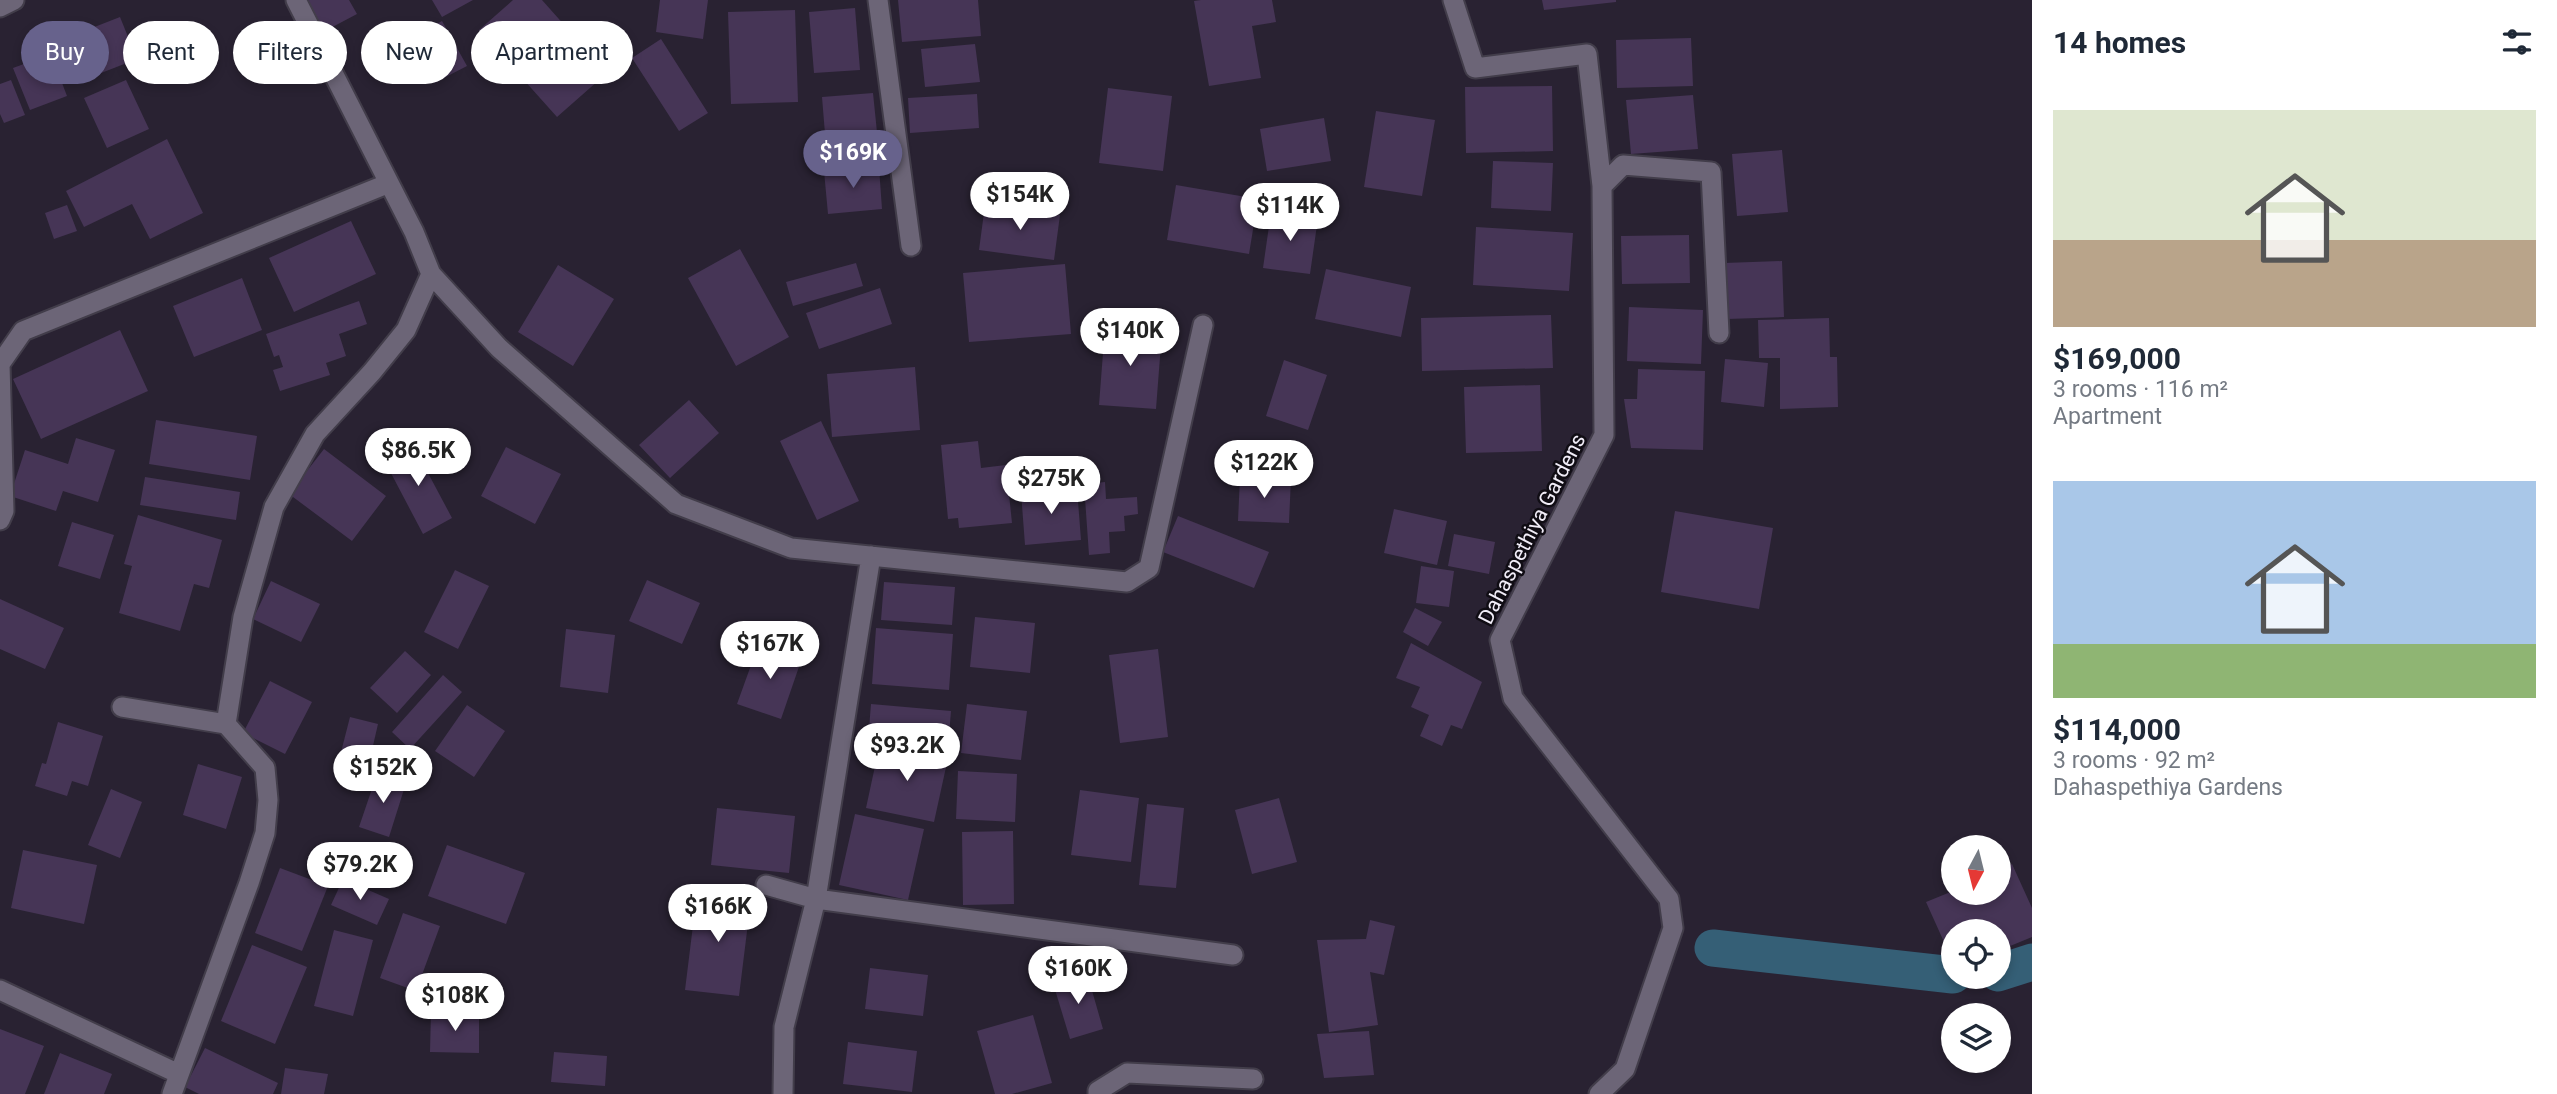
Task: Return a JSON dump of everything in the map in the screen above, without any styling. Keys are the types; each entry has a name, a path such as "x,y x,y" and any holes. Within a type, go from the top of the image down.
{"street":[{"path":"0,6 14,0"},
{"path":"296,0 387,184 414,232 430,274 499,348 676,503 791,548 1127,582 1149,568 1203,325"},
{"path":"878,0 911,246"},
{"name":"Dahaspethiya Gardens","path":"1453,0 1475,68 1587,54 1602,186 1604,435 1500,640 1513,698 1670,899 1674,928 1625,1069 1599,1094"},
{"path":"1602,186 1623,165 1710,172 1719,333"},
{"path":"0,520 4,511 0,364 23,331 387,184"},
{"path":"226,724 243,617 274,507 315,433 372,373 406,330 430,274"},
{"path":"783,1094 784,1027 816,899 871,556"},
{"path":"122,707 226,724 265,768 268,800 265,833 172,1094"},
{"path":"766,885 816,899 1233,955"},
{"path":"0,989 179,1074"},
{"path":"1098,1094 1098,1091 1127,1073 1254,1079"}],"building":[{"path":"306,0 349,0 357,14 344,21 317,21"},
{"path":"432,0 473,0 442,17"},
{"path":"513,0 542,0 561,21 489,21"},
{"path":"660,0 708,0 703,39 656,32"},
{"path":"898,0 978,0 981,36 902,42"},
{"path":"1272,0 1276,22 1252,26 1261,78 1209,86 1194,1"},
{"path":"1542,0 1616,0 1616,2 1544,10"},
{"path":"855,8 860,70 814,73 809,12"},
{"path":"795,10 798,102 731,104 728,12"},
{"path":"120,17 123,24 123,64 109,70 109,21"},
{"path":"1691,38 1693,86 1617,88 1616,40"},
{"path":"661,39 708,113 679,131 633,57"},
{"path":"975,44 980,82 925,87 921,49"},
{"path":"457,48 467,66 457,71"},
{"path":"21,65 21,84 62,84 67,96 30,110 13,68"},
{"path":"11,80 25,115 4,123 0,114 0,84"},
{"path":"123,81 123,84 128,84 149,129 107,148 84,98"},
{"path":"527,84 594,84 557,117"},
{"path":"1552,86 1553,151 1466,153 1465,87"},
{"path":"1108,88 1172,96 1163,171 1099,163"},
{"path":"873,93 878,142 826,146 822,97"},
{"path":"977,94 979,128 910,133 908,98"},
{"path":"1693,95 1698,149 1631,154 1626,100"},
{"path":"1376,111 1435,120 1422,196 1364,187"},
{"path":"1324,118 1331,161 1267,171 1260,129"},
{"path":"167,139 203,213 150,239 132,204 84,227 66,191"},
{"path":"1782,150 1788,212 1737,216 1732,154"},
{"path":"1493,161 1553,163 1551,211 1491,208"},
{"path":"879,167 882,209 828,214 824,171"},
{"path":"1176,185 1258,199 1249,254 1167,240"},
{"path":"67,205 77,231 54,239 45,213"},
{"path":"985,205 1060,215 1054,260 979,250"},
{"path":"1271,212 1318,218 1310,274 1263,268"},
{"path":"351,221 376,274 294,312 269,258"},
{"path":"1476,227 1573,233 1569,291 1473,285"},
{"path":"1689,235 1690,283 1622,284 1621,236"},
{"path":"740,249 789,337 736,366 688,278"},
{"path":"1782,261 1784,317 1727,319 1724,263"},
{"path":"856,263 863,286 793,306 786,282"},
{"path":"1065,264 1071,334 969,342 963,273"},
{"path":"558,265 614,299 573,366 518,332"},
{"path":"1326,269 1411,287 1401,337 1315,319"},
{"path":"242,278 262,330 194,357 173,306"},
{"path":"880,288 892,324 819,349 806,313"},
{"path":"359,301 367,324 339,334 346,356 326,363 330,375 280,391 273,370 283,367 279,355 274,357 266,334"},
{"path":"1629,307 1703,310 1701,364 1627,361"},
{"path":"1551,315 1553,368 1422,371 1421,318"},
{"path":"1829,318 1830,357 1837,357 1838,407 1780,409 1780,358 1759,358 1758,320"},
{"path":"1105,327 1162,331 1156,409 1099,405"},
{"path":"120,330 148,391 41,439 13,379"},
{"path":"1725,359 1768,363 1764,407 1721,402"},
{"path":"1284,360 1327,375 1308,430 1266,416"},
{"path":"915,367 920,430 832,437 827,374"},
{"path":"1638,369 1705,371 1703,450 1631,448 1624,399 1637,399"},
{"path":"1540,385 1542,451 1466,453 1464,387"},
{"path":"689,400 719,433 670,478 639,445"},
{"path":"156,420 257,436 250,480 149,464"},
{"path":"821,421 859,501 817,520 780,441"},
{"path":"76,438 115,450 98,502 63,491 56,511 10,496 25,450 68,464"},
{"path":"978,441 981,468 1006,465 1012,523 959,528 958,518 948,519 941,445"},
{"path":"412,443 452,518 423,534 383,458"},
{"path":"506,447 561,474 535,524 481,496"},
{"path":"324,449 386,496 352,541 289,494"},
{"path":"1240,476 1291,478 1289,523 1238,521"},
{"path":"145,477 240,492 236,520 140,505"},
{"path":"1105,482 1106,499 1137,497 1138,514 1124,516 1125,531 1109,532 1110,553 1089,555 1084,484"},
{"path":"1077,488 1081,540 1025,545 1021,492"},
{"path":"1394,509 1447,521 1437,565 1384,553"},
{"path":"1675,511 1773,528 1759,609 1661,592"},
{"path":"138,515 222,540 209,588 194,584 180,631 119,613 132,566 124,564"},
{"path":"1178,516 1269,552 1254,588 1163,552"},
{"path":"72,522 114,535 100,579 58,566"},
{"path":"1454,534 1495,542 1489,574 1448,566"},
{"path":"1421,566 1454,571 1449,607 1416,603"},
{"path":"455,570 489,586 458,649 424,632"},
{"path":"647,580 700,603 682,644 629,621"},
{"path":"271,581 320,604 301,642 253,619"},
{"path":"884,582 955,587 952,625 881,620"},
{"path":"0,599 64,628 45,669 0,649"},
{"path":"1415,608 1442,622 1428,646 1403,632"},
{"path":"975,617 1035,623 1030,673 970,667"},
{"path":"876,628 953,634 949,690 872,684"},
{"path":"566,629 615,635 608,693 560,687"},
{"path":"759,643 802,658 781,719 737,704"},
{"path":"1411,643 1482,682 1462,729 1451,725 1442,746 1420,736 1429,715 1411,707 1420,687 1396,678"},
{"path":"1158,649 1168,737 1120,743 1109,655"},
{"path":"405,651 431,675 397,713 370,688"},
{"path":"443,675 462,692 410,749 392,732"},
{"path":"270,681 312,702 285,754 243,733"},
{"path":"871,704 951,711 948,748 868,741"},
{"path":"967,704 1027,711 1021,760 961,753"},
{"path":"467,705 505,731 474,777 435,751"},
{"path":"350,717 378,724 369,763 340,756"},
{"path":"58,722 103,736 88,786 72,781 67,796 35,786 42,763 46,764"},
{"path":"880,743 948,758 934,822 866,808"},
{"path":"198,764 242,777 226,829 183,815"},
{"path":"958,771 1017,774 1015,822 956,819"},
{"path":"377,774 406,783 389,837 359,827"},
{"path":"111,789 142,802 120,858 88,845"},
{"path":"1080,790 1139,798 1131,862 1071,855"},
{"path":"1279,798 1297,862 1252,874 1235,810"},
{"path":"1147,804 1184,808 1176,888 1139,885"},
{"path":"717,808 795,816 789,873 711,865"},
{"path":"855,814 924,829 908,900 839,885"},
{"path":"1013,831 1014,904 963,905 962,832"},
{"path":"447,845 525,873 506,924 428,896"},
{"path":"23,850 97,865 84,924 11,908"},
{"path":"2011,864 2032,908 2032,937 2011,946 2011,919 1941,919 1941,935 1926,902 1941,896 1941,905 2011,905"},
{"path":"280,868 328,886 302,951 255,933"},
{"path":"343,879 389,899 377,925 331,905"},
{"path":"697,893 751,899 739,996 685,990"},
{"path":"403,913 440,926 416,991 380,978"},
{"path":"1370,920 1395,926 1384,975 1370,972 1378,1025 1329,1032 1317,940 1366,939"},
{"path":"334,930 373,940 353,1016 314,1006"},
{"path":"252,945 307,967 275,1044 221,1021"},
{"path":"870,968 928,975 923,1016 865,1009"},
{"path":"1087,973 1103,1029 1070,1039 1053,983"},
{"path":"431,1012 479,1013 479,1053 430,1052"},
{"path":"1033,1015 1052,1083 1012,1094 995,1094 977,1031"},
{"path":"0,1029 44,1046 25,1094 0,1094"},
{"path":"1369,1031 1374,1075 1324,1078 1317,1034"},
{"path":"848,1042 917,1051 912,1092 843,1084"},
{"path":"205,1048 278,1083 273,1094 199,1094 185,1087"},
{"path":"554,1052 607,1056 605,1086 551,1082"},
{"path":"60,1053 112,1074 104,1094 44,1094"},
{"path":"285,1068 328,1074 324,1094 281,1094"}],"waterway":[{"path":"1713,948 1941,974"},
{"path":"2011,969 2032,962"}]}
